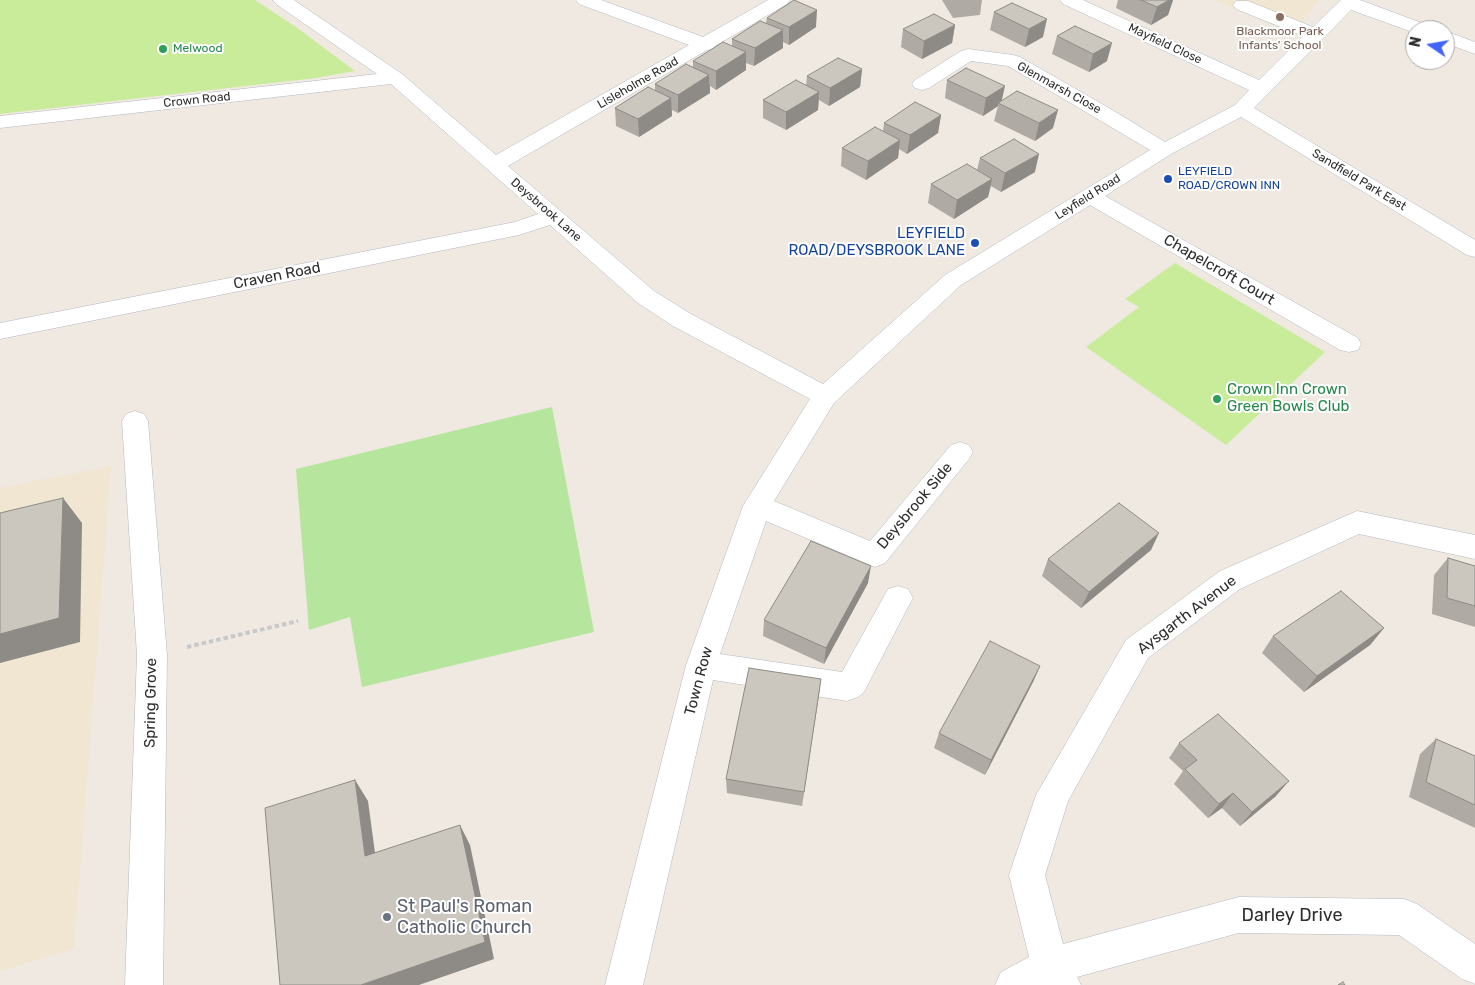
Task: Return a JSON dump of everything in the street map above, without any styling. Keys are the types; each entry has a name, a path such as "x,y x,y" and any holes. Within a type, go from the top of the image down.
{"street":[{"path":"585,0 706,45"},
{"name":"Lisleholme Road","path":"494,165 706,45 781,0"},
{"name":"Mayfield Close","path":"1069,0 1261,88"},
{"name":"Deysbrook Lane","path":"296,2 395,78 646,297 682,320 825,396"},
{"path":"1349,2 1405,23"},
{"name":"Leyfield Road","path":"825,396 954,280 1164,150 1242,109 1314,34 1349,2"},
{"path":"1242,5 1314,34"},
{"path":"1455,41 1475,48"},
{"name":"Glenmarsh Close","path":"922,84 968,55 1013,61 1164,150"},
{"name":"Crown Road","path":"0,122 395,78"},
{"name":"Sandfield Park East","path":"1242,109 1475,250"},
{"name":"Chapelcroft Court","path":"1090,196 1350,344"},
{"name":"Craven Road","path":"0,331 519,228 553,217"},
{"name":"Town Row","path":"624,985 701,665 757,506 825,396"},
{"name":"Spring Grove","path":"135,421 152,655 144,985"},
{"name":"Deysbrook Side","path":"757,506 875,554 960,452"},
{"name":"Aysgarth Avenue","path":"1056,975 1027,875 1053,795 1137,649 1230,580 1357,522 1475,547"},
{"path":"701,665 847,687 853,682 898,598"},
{"name":"Darley Drive","path":"1014,985 1056,975 1239,915 1404,916 1475,966"}],"path":[{"path":"152,655 298,621"}],"shaded area":[{"name":"Blackmoor Park Infants' School","path":"1214,0 1318,0 1294,34"},
{"path":"111,466 74,949 0,971 0,488"}],"green space":[{"name":"Melwood","path":"0,0 255,0 296,27 355,71 316,78 0,114"},
{"name":"Crown Inn Crown Green Bowls Club","path":"1175,263 1325,352 1226,445 1086,347 1139,307 1125,299"},
{"path":"552,407 594,632 362,687 350,617 309,630 296,469"}],"building":[{"path":"794,0 817,10 789,27 767,18"},
{"path":"1141,0 1169,0 1157,7"},
{"path":"1012,3 1047,19 1029,29 994,12"},
{"path":"934,14 955,25 924,41 903,29"},
{"path":"760,21 783,30 755,48 732,39"},
{"path":"1075,26 1112,43 1093,54 1057,36"},
{"path":"723,42 746,52 716,71 693,61"},
{"path":"838,58 862,69 830,88 807,76"},
{"path":"686,64 709,75 678,95 655,84"},
{"path":"966,68 1005,86 986,98 947,80"},
{"path":"796,80 819,92 786,112 763,100"},
{"path":"648,87 671,98 638,119 615,108"},
{"path":"1017,91 1058,110 1039,123 998,103"},
{"path":"915,102 941,115 910,135 884,123"},
{"path":"875,127 900,140 868,161 842,148"},
{"path":"1014,139 1039,154 1005,173 980,158"},
{"path":"967,164 992,179 957,200 931,184"},
{"path":"63,498 59,618 0,634 0,513"},
{"path":"1119,503 1159,533 1089,592 1048,559"},
{"path":"811,541 871,566 826,648 764,620"},
{"path":"1448,558 1475,566 1475,606 1447,598"},
{"path":"1341,591 1384,628 1317,676 1273,636"},
{"path":"990,641 1040,666 991,760 939,733"},
{"path":"749,668 821,679 804,792 726,779"},
{"path":"1218,714 1289,781 1252,812 1233,793 1219,804 1185,769 1197,760 1179,743"},
{"path":"1436,739 1475,756 1475,805 1426,782"},
{"name":"St Paul's Roman Catholic Church","path":"355,780 365,856 460,825 485,942 361,985 280,985 265,808"}],"place":[{"name":"Blackmoor Park Infants' School","path":"1280,17"},
{"name":"Melwood","path":"163,49"},
{"name":"LEYFIELD ROAD/CROWN INN","path":"1168,179"},
{"name":"LEYFIELD ROAD/DEYSBROOK LANE","path":"975,243"},
{"name":"Crown Inn Crown Green Bowls Club","path":"1217,399"},
{"name":"St Paul's Roman Catholic Church","path":"387,917"}]}
